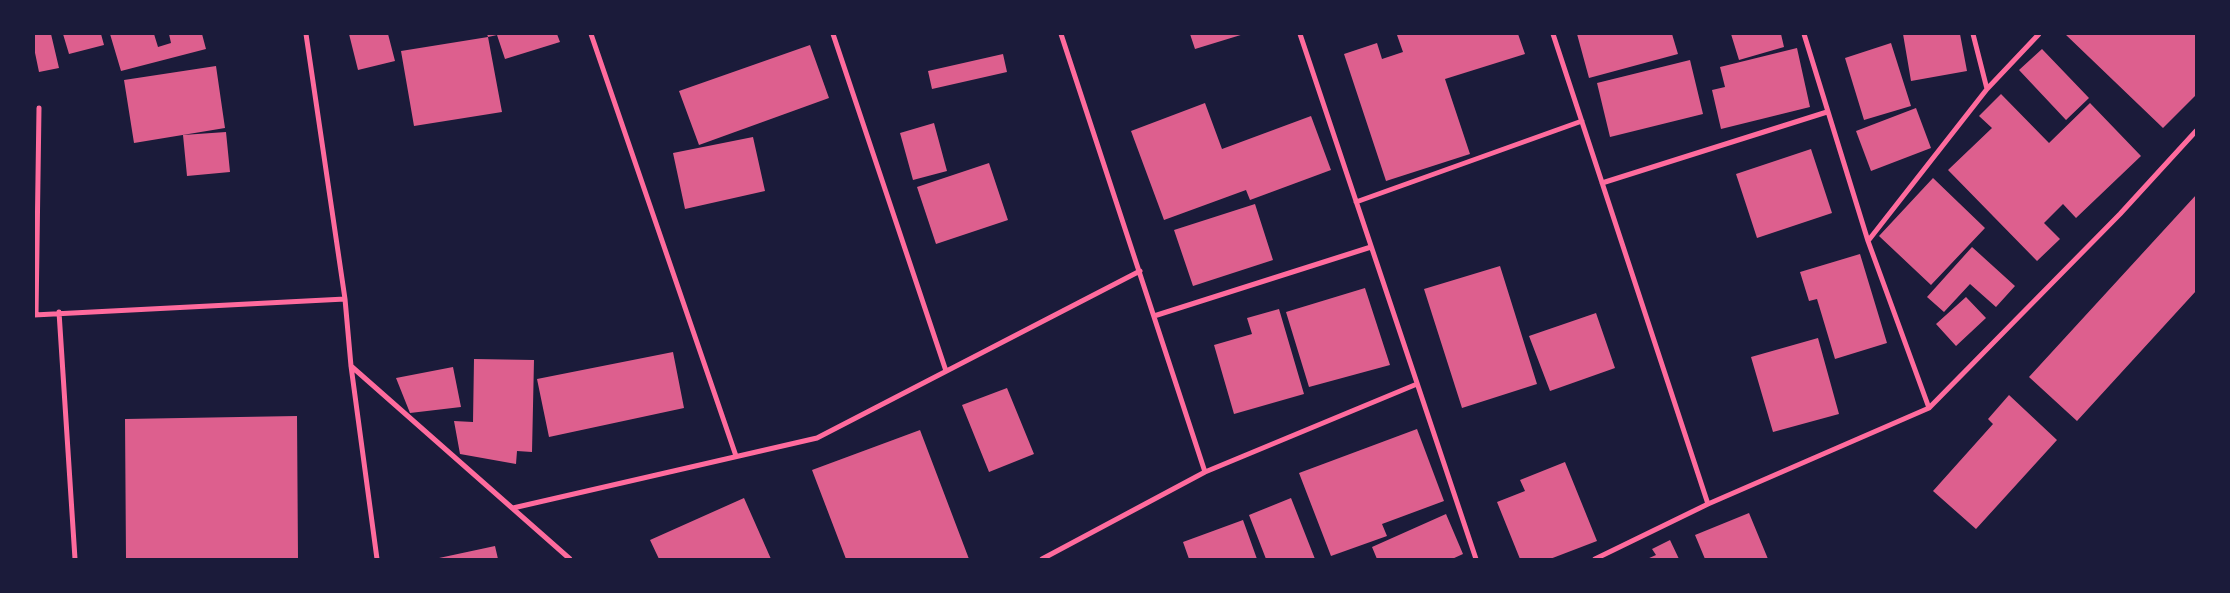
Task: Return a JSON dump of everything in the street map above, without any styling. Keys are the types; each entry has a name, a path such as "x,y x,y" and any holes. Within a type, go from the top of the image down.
{"street":[{"path":"306,34 345,299 351,366 377,559"},
{"path":"591,34 736,456"},
{"path":"833,34 946,371"},
{"path":"1062,34 1205,472"},
{"path":"1300,34 1476,559"},
{"path":"1553,34 1708,504"},
{"path":"1804,34 1826,112 1868,241 1929,408"},
{"path":"1973,34 1987,89"},
{"path":"1868,241 1987,89 2039,34"},
{"path":"39,108 35,315 59,312 345,299"},
{"path":"1602,183 1826,112"},
{"path":"1356,202 1582,121"},
{"path":"1595,559 1708,504 1929,408 2113,221 2196,131"},
{"path":"1154,316 1371,246"},
{"path":"513,508 816,438 1140,271"},
{"path":"59,312 75,559"},
{"path":"351,366 570,559"},
{"path":"1042,559 1205,472 1417,384"}],"building":[{"path":"34,34 51,34 59,68 39,72 34,48"},
{"path":"63,34 101,34 104,45 69,54"},
{"path":"110,34 154,34 158,47 171,43 169,34 202,34 206,49 121,71"},
{"path":"349,34 388,34 395,61 358,70"},
{"path":"487,34 557,34 560,42 505,59 497,35 488,37"},
{"path":"1190,34 1244,34 1195,49"},
{"path":"1518,34 1525,54 1445,79 1470,154 1386,181 1344,54 1377,43 1382,59 1403,52 1397,35"},
{"path":"1577,34 1672,34 1678,54 1589,78"},
{"path":"1731,34 1781,34 1784,47 1739,60"},
{"path":"1903,34 1960,34 1967,71 1911,81"},
{"path":"2065,34 2196,34 2196,95 2163,128"},
{"path":"488,37 502,112 414,126 401,51"},
{"path":"1891,43 1911,106 1864,120 1845,58"},
{"path":"810,45 829,98 699,145 679,91"},
{"path":"1797,48 1810,107 1721,129 1712,90 1725,87 1720,67"},
{"path":"2042,49 2089,98 2066,120 2019,70"},
{"path":"1003,54 1007,72 932,89 928,71"},
{"path":"1690,60 1703,114 1610,137 1597,83"},
{"path":"216,66 225,128 134,143 124,80"},
{"path":"2001,94 2049,143 2090,103 2141,156 2076,218 2063,204 2044,223 2060,239 2037,261 1948,170 1992,128 1979,116"},
{"path":"1205,103 1222,149 1311,116 1331,170 1250,200 1246,190 1164,220 1131,131"},
{"path":"1916,108 1931,148 1871,171 1856,131"},
{"path":"934,123 947,171 913,180 900,133"},
{"path":"226,132 230,172 187,176 183,135"},
{"path":"753,137 765,191 685,209 673,153"},
{"path":"1811,149 1832,213 1757,238 1736,174"},
{"path":"989,163 1008,220 936,244 917,187"},
{"path":"1933,178 1985,228 1931,285 1879,236"},
{"path":"2196,195 2196,291 2077,421 2029,377"},
{"path":"1255,204 1273,260 1193,286 1174,230"},
{"path":"1972,247 2015,286 1996,307 1970,284 1944,312 1927,297"},
{"path":"1860,254 1887,343 1835,359 1817,299 1809,301 1800,272"},
{"path":"1500,266 1537,384 1462,408 1424,289"},
{"path":"1365,288 1390,365 1309,387 1286,312"},
{"path":"1966,297 1986,318 1956,346 1936,324"},
{"path":"1279,309 1304,394 1234,414 1214,345 1252,334 1247,318"},
{"path":"1596,313 1615,368 1550,391 1529,336"},
{"path":"1818,338 1839,414 1773,432 1751,357"},
{"path":"673,352 684,408 549,437 537,379"},
{"path":"474,359 534,360 532,452 517,451 516,464 460,454 454,421 473,422"},
{"path":"453,367 461,407 410,413 396,378"},
{"path":"1007,388 1034,454 989,472 962,405"},
{"path":"2009,395 2057,440 1976,529 1933,491 1993,424 1988,419"},
{"path":"297,416 298,559 126,559 125,419"},
{"path":"1417,429 1444,501 1382,524 1387,536 1331,556 1299,473"},
{"path":"920,430 969,559 846,559 812,470"},
{"path":"1565,462 1597,541 1550,559 1520,559 1497,502 1525,491 1520,480"},
{"path":"744,498 771,559 659,559 650,540"},
{"path":"1291,498 1315,559 1266,559 1249,515"},
{"path":"1749,513 1768,559 1705,559 1695,535"},
{"path":"1446,514 1463,554 1452,559 1377,559 1372,547"},
{"path":"1243,520 1257,559 1189,559 1183,542"},
{"path":"1670,540 1679,559 1647,559 1656,555 1652,549"},
{"path":"495,546 498,559 439,559 439,558"}]}
